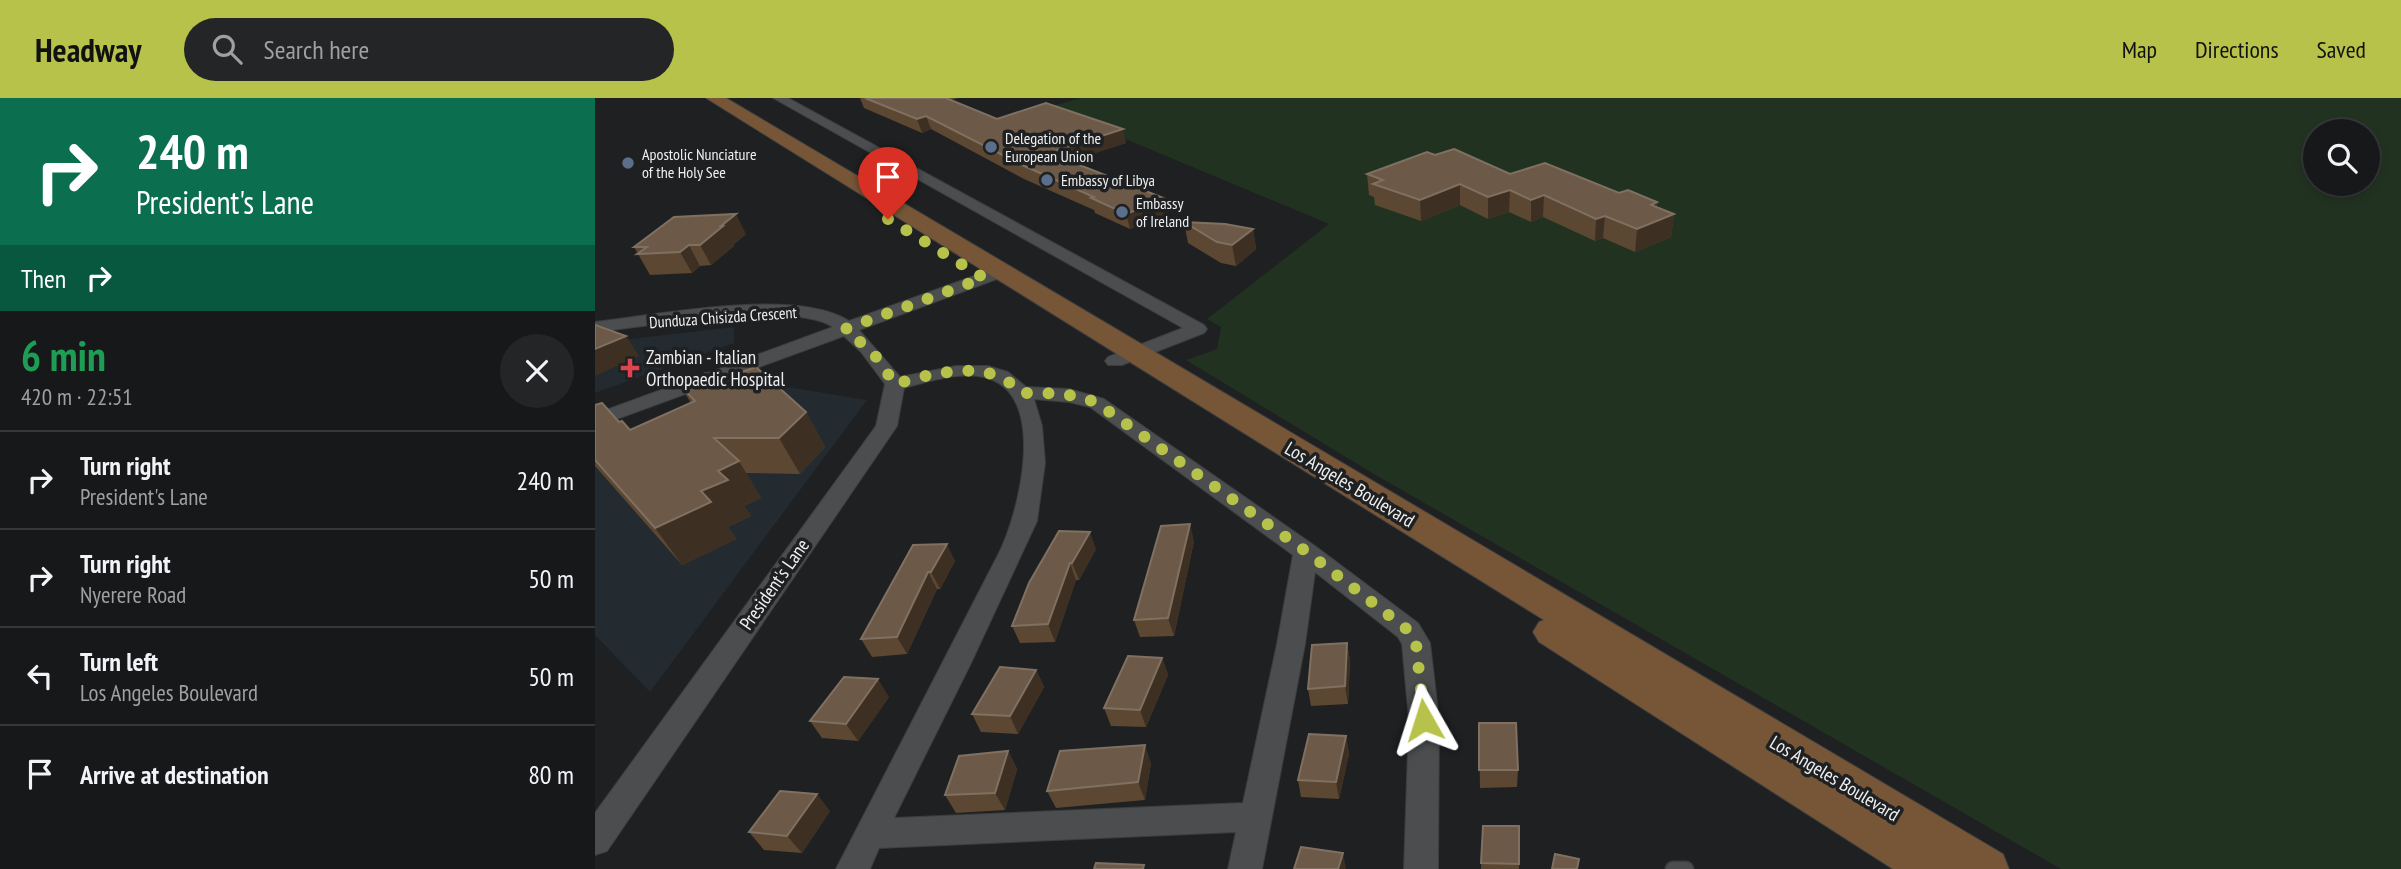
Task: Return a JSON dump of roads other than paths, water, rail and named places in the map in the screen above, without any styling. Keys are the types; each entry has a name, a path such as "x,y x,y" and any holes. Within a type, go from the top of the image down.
{"main road":[{"name":"Los Angeles Boulevard","path":"691,98 991,275"},
{"name":"Los Angeles Boulevard","path":"714,98 1934,869"},
{"name":"Los Angeles Boulevard","path":"1124,357 1986,869"}],"street":[{"path":"779,98 1198,329 1124,357"},
{"path":"595,421 991,275"},
{"name":"Dunduza Chisizda Crescent","path":"595,327 793,310 818,312 833,318 845,329"},
{"path":"845,329 874,354 895,384 945,371 990,374 1011,382 1029,407 1034,464 1028,512 972,635 853,869"},
{"name":"President's Lane","path":"595,840 886,426 895,384"},
{"path":"1021,393 1071,395 1097,403 1307,552 1408,630 1416,643 1424,720 1421,869"},
{"path":"1245,869 1307,552"},
{"path":"869,834 1255,817"}],"lane":[{"path":"1673,869 1686,869"}],"place":[{"name":"Delegation of the European Union","path":"991,147"},
{"name":"Apostolic Nunciature of the Holy See","path":"628,163"},
{"name":"Embassy of Libya","path":"1047,180"},
{"name":"Embassy of Ireland","path":"1122,212"},
{"name":"Zambian - Italian Orthopaedic Hospital","path":"630,368"}]}
